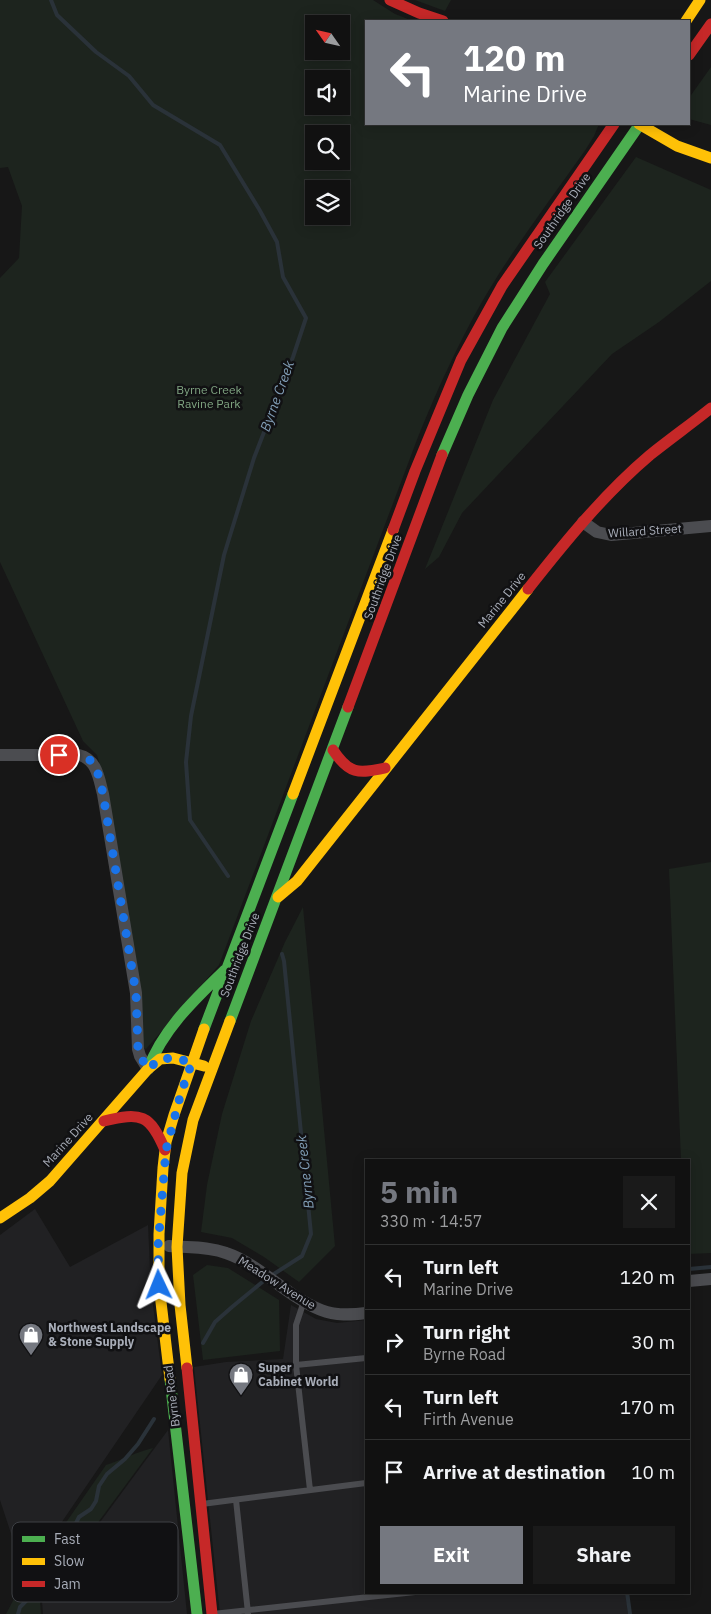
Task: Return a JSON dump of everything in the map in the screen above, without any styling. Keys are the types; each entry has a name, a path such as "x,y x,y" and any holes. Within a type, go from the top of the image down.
{"main road":[{"path":"390,0 440,20"},
{"path":"687,20 700,0"},
{"path":"690,55 711,24"},
{"name":"Southridge Drive","path":"192,1062 414,471 461,360 502,286 613,125"},
{"name":"Southridge Drive","path":"211,1069 442,456 468,395 502,328 542,264 639,125"},
{"path":"642,125 677,146 711,158"},
{"name":"Marine Drive","path":"276,899 297,881 567,540 618,484 649,456 711,408"},
{"path":"332,750 345,767 354,772 365,773 385,768"},
{"name":"Marine Drive","path":"148,1069 158,1045 166,1033 201,993 229,966"},
{"name":"Marine Drive","path":"0,1218 30,1198 50,1181 148,1069 160,1059 173,1058 211,1069"},
{"name":"Byrne Road","path":"192,1062 181,1093 166,1150 158,1246 159,1285 197,1614"},
{"name":"Byrne Road","path":"211,1069 193,1120 182,1173 177,1247 181,1315 212,1614"},
{"path":"104,1121 127,1116 144,1119 156,1129 166,1150"}],"street":[{"name":"Willard Street","path":"583,522 597,532 606,534 711,526"},
{"path":"0,755 79,755 86,758 96,769 103,794 135,984 138,1049 148,1069"},
{"name":"Meadow Avenue","path":"158,1246 194,1246 225,1252 256,1268 287,1290 322,1311 349,1315 365,1313"},
{"path":"690,1281 711,1279"}],"lane":[{"path":"304,1301 296,1325 296,1365 310,1490"},
{"path":"296,1365 365,1358"},
{"path":"201,1504 365,1483"},
{"path":"236,1500 248,1612"},
{"path":"212,1614 248,1612 398,1594"}],"shaded area":[{"path":"35,1209 70,1267 148,1225 151,1290 162,1375 62,1522 12,1522 12,1536 0,1500 0,1235"},
{"path":"291,1305 316,1319 337,1323 365,1320 365,1594 626,1594 628,1614 220,1614 194,1367 226,1362 283,1359"},
{"path":"168,1430 178,1522 100,1522"},
{"path":"178,1527 187,1614 43,1614 42,1602 178,1602"}],"green space":[{"name":"Byrne Creek Ravine Park","path":"0,0 373,0 395,14 410,20 365,20 365,125 599,125 586,149 495,280 465,333 440,385 418,437 219,965 146,1049 142,1047 108,793 97,755 83,741 0,562 0,278 19,258 22,206 8,167 0,168"},
{"path":"415,0 451,0 445,11"},
{"path":"711,67 711,125 690,119 690,97"},
{"path":"636,157 711,190 711,281 659,322 612,354 462,513 439,557 425,569 493,400 550,294 545,282"},
{"path":"711,862 711,1253 690,1254 690,1159 681,1159 669,869"},
{"path":"303,907 335,1246 299,1282 264,1257 232,1238 201,1232 207,1185 222,1114 251,1021 285,942"},
{"path":"207,1265 228,1268 279,1300 280,1351 203,1360 193,1275"},
{"path":"153,1448 98,1522 66,1522 106,1465"},
{"path":"12,1602 40,1602 41,1614 6,1614"}],"waterway":[{"name":"Byrne Creek","path":"51,0 57,15 96,52 129,76 153,105 220,145 277,242 283,277 306,318 254,458 224,555 191,716 186,762 190,820 228,876"},
{"name":"Byrne Creek","path":"203,1343 215,1322 232,1307 266,1279 302,1256 311,1234 282,954"},
{"path":"690,1269 711,1267"},
{"name":"Byrne Creek","path":"76,1522 79,1517 91,1509 96,1501 99,1486 107,1474 125,1459 138,1444 154,1419"},
{"path":"627,1594 630,1614"},
{"name":"Byrne Creek","path":"18,1614 20,1607 25,1602"}],"traffic: fast":[{"path":"442,455 468,395 502,328 543,264 639,125"},
{"path":"230,1021 348,707"},
{"path":"204,1029 293,794"},
{"path":"148,1069 154,1054 181,1015 225,970"},
{"path":"170,1379 197,1614"}],"traffic: slow":[{"path":"687,20 700,0"},
{"path":"641,125 677,146 711,158"},
{"path":"293,794 393,530"},
{"path":"278,897 297,881 528,589"},
{"path":"187,1368 180,1305 177,1247 182,1173 193,1120 230,1021"},
{"path":"170,1379 159,1285 159,1234 163,1168 166,1142 204,1029"},
{"path":"0,1218 30,1198 50,1181 148,1069 160,1059 173,1058 204,1066"}],"traffic: jam":[{"path":"390,0 440,20"},
{"path":"690,54 711,24"},
{"path":"393,530 461,360 502,286 613,125"},
{"path":"528,589 571,536 633,470 711,408"},
{"path":"348,707 442,455"},
{"path":"333,750 349,768 361,771 385,768"},
{"path":"104,1121 127,1117 143,1119 154,1129 165,1150"},
{"path":"187,1368 212,1614"}],"place":[{"name":"Northwest Landscape & Stone Supply","path":"31,1356"},
{"name":"Super Cabinet World","path":"241,1396"}],"route":[{"path":"59,755 79,755 92,763 96,769 103,794 136,993 138,1049 140,1056 148,1069 160,1059 173,1058 192,1062 181,1093 166,1150 159,1215 159,1285"}]}
